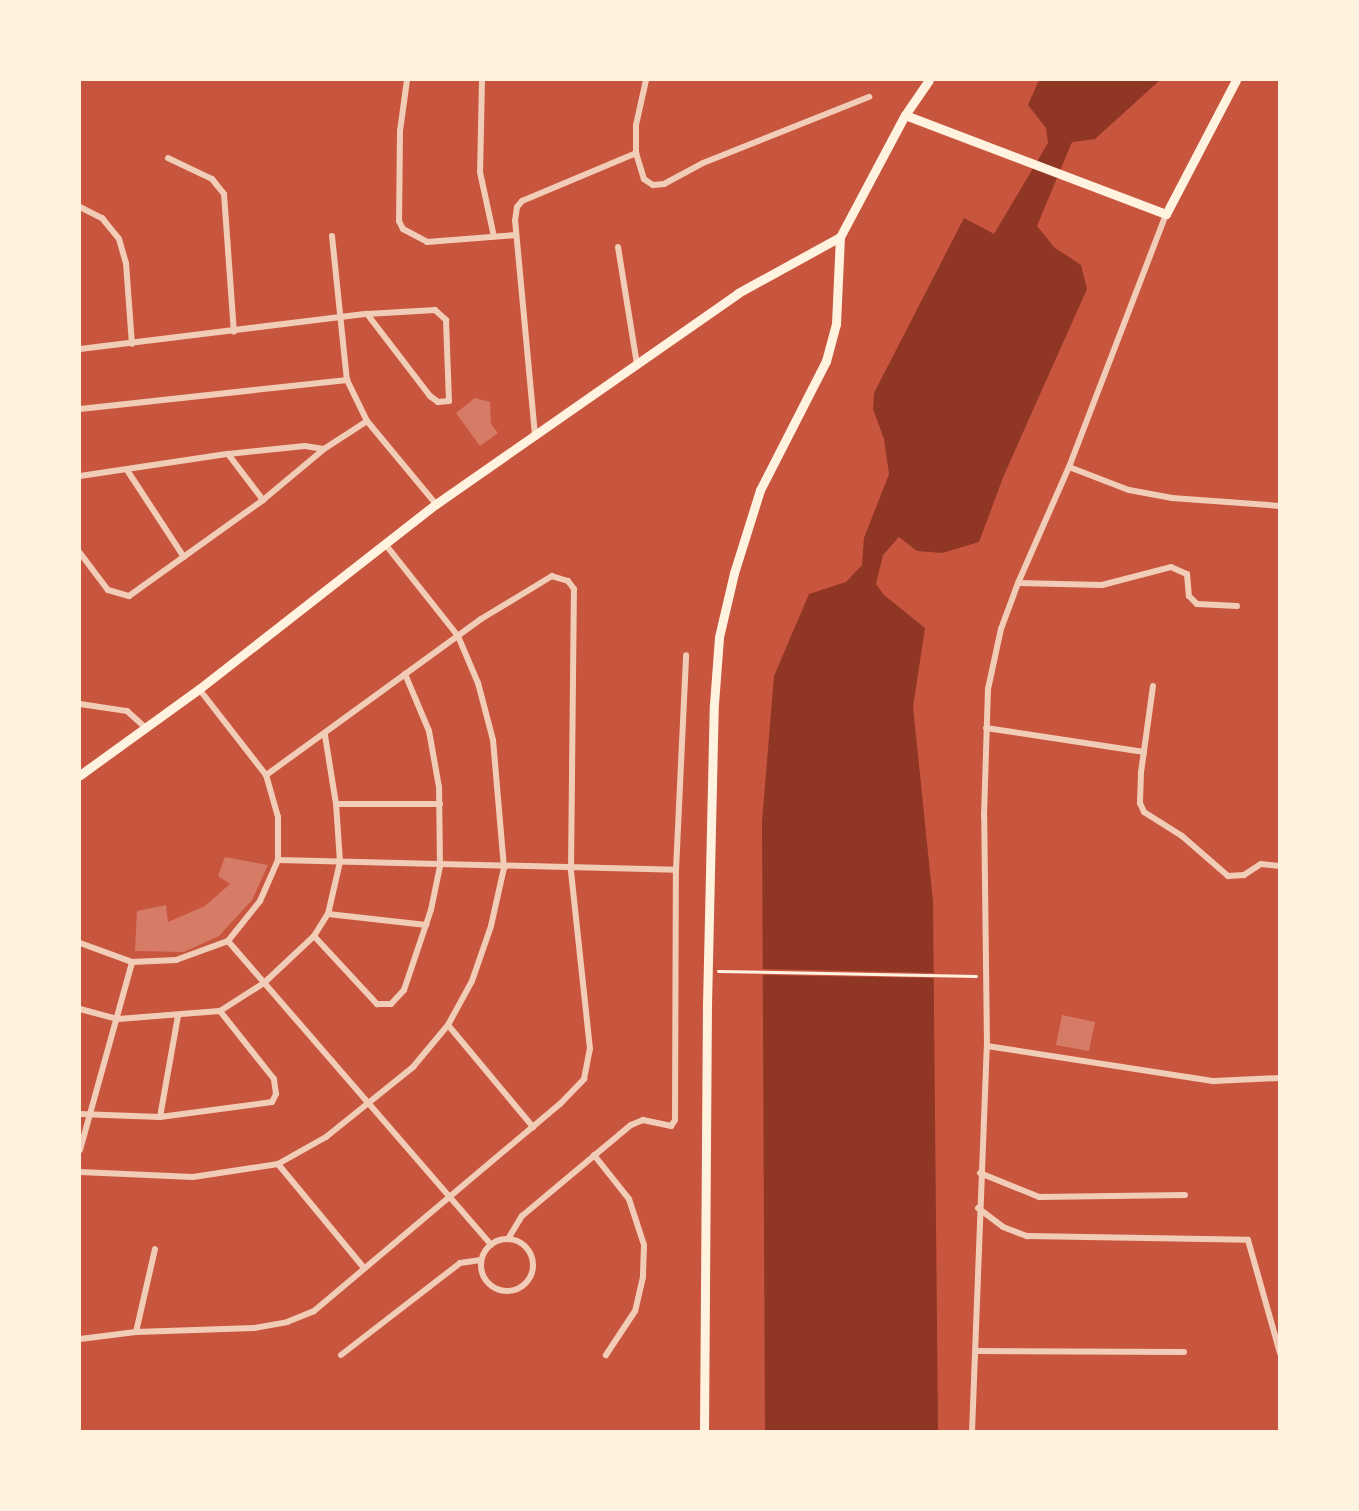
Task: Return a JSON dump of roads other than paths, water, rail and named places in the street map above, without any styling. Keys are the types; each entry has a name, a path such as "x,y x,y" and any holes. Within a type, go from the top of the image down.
{"main road":[{"path":"704,1431 707,1005 714,704 719,637 734,573 760,490 826,361 836,324 840,237 905,115 929,80"},
{"path":"905,115 1166,214 1236,80"},
{"path":"80,775 199,689 436,504 738,293 840,237"}],"street":[{"path":"407,80 400,131 399,221 403,229 427,242 516,236"},
{"path":"482,80 480,172 494,237"},
{"path":"646,80 636,125 636,153 646,182 664,184 703,163 869,97"},
{"path":"535,435 516,236 516,213 522,201 636,153"},
{"path":"168,158 212,179 224,194 234,332"},
{"path":"80,207 102,218 118,239 126,263 132,344"},
{"path":"972,1431 977,1351 978,1208 987,1046 986,728 994,654 1018,583 1069,466 1166,214"},
{"path":"332,236 339,321 347,380 366,421 436,504"},
{"path":"618,247 637,364"},
{"path":"80,349 339,321 367,314 426,309 441,313 446,320 449,401 441,403 430,396 367,314"},
{"path":"80,409 347,380"},
{"path":"80,553 108,590 129,596 263,500 324,449 366,421"},
{"path":"80,476 228,454 305,446 324,449"},
{"path":"228,454 263,500"},
{"path":"1069,466 1130,490 1172,498 1280,506"},
{"path":"127,470 184,557"},
{"path":"80,1172 134,1178 193,1177 278,1164 326,1137 413,1067 448,1026 472,981 491,926 504,868 493,740 478,682 458,636 386,545"},
{"path":"1018,583 1102,585 1171,567 1187,574 1189,596 1197,604 1237,606"},
{"path":"80,1339 136,1332 254,1328 287,1322 314,1311 448,1196 533,1127 584,1078 589,1061 590,1030 571,870 574,589 563,577 552,576 458,636 266,776"},
{"path":"508,1239 522,1216 637,1121 671,1126 675,1120 676,870 686,655"},
{"path":"314,936 364,993 383,1006 396,1000 404,990 426,925 440,866 440,804 429,731 405,675"},
{"path":"1153,686 1140,803 1150,818 1182,836 1228,876 1244,875 1261,864 1280,866"},
{"path":"80,943 132,962 176,960 228,941 260,901 278,860 278,817 266,776 199,689"},
{"path":"80,704 127,711 146,728"},
{"path":"986,728 1144,752"},
{"path":"80,1010 118,1019 220,1011 264,983 314,936 328,914 340,862 336,804 325,735"},
{"path":"336,804 440,804"},
{"path":"278,860 571,870 676,870"},
{"path":"328,914 426,925"},
{"path":"228,941 371,1103 491,1245"},
{"path":"80,1150 132,962"},
{"path":"80,1114 160,1117 236,1110 274,1100 274,1079 220,1011"},
{"path":"160,1117 178,1016"},
{"path":"448,1026 533,1127"},
{"path":"987,1046 1214,1082 1280,1078"},
{"path":"594,1155 629,1199 644,1245 643,1277 634,1311 606,1355"},
{"path":"278,1164 364,1268"},
{"path":"980,1173 1039,1197 1185,1195"},
{"path":"978,1208 1003,1227 1027,1236 1248,1240 1280,1353"},
{"path":"508,1239 525,1245 533,1261 530,1279 516,1290 498,1290 484,1278 482,1260 491,1245 508,1239"},
{"path":"136,1332 155,1249"},
{"path":"340,1355 460,1263 482,1260"},
{"path":"977,1351 1184,1352"}]}
